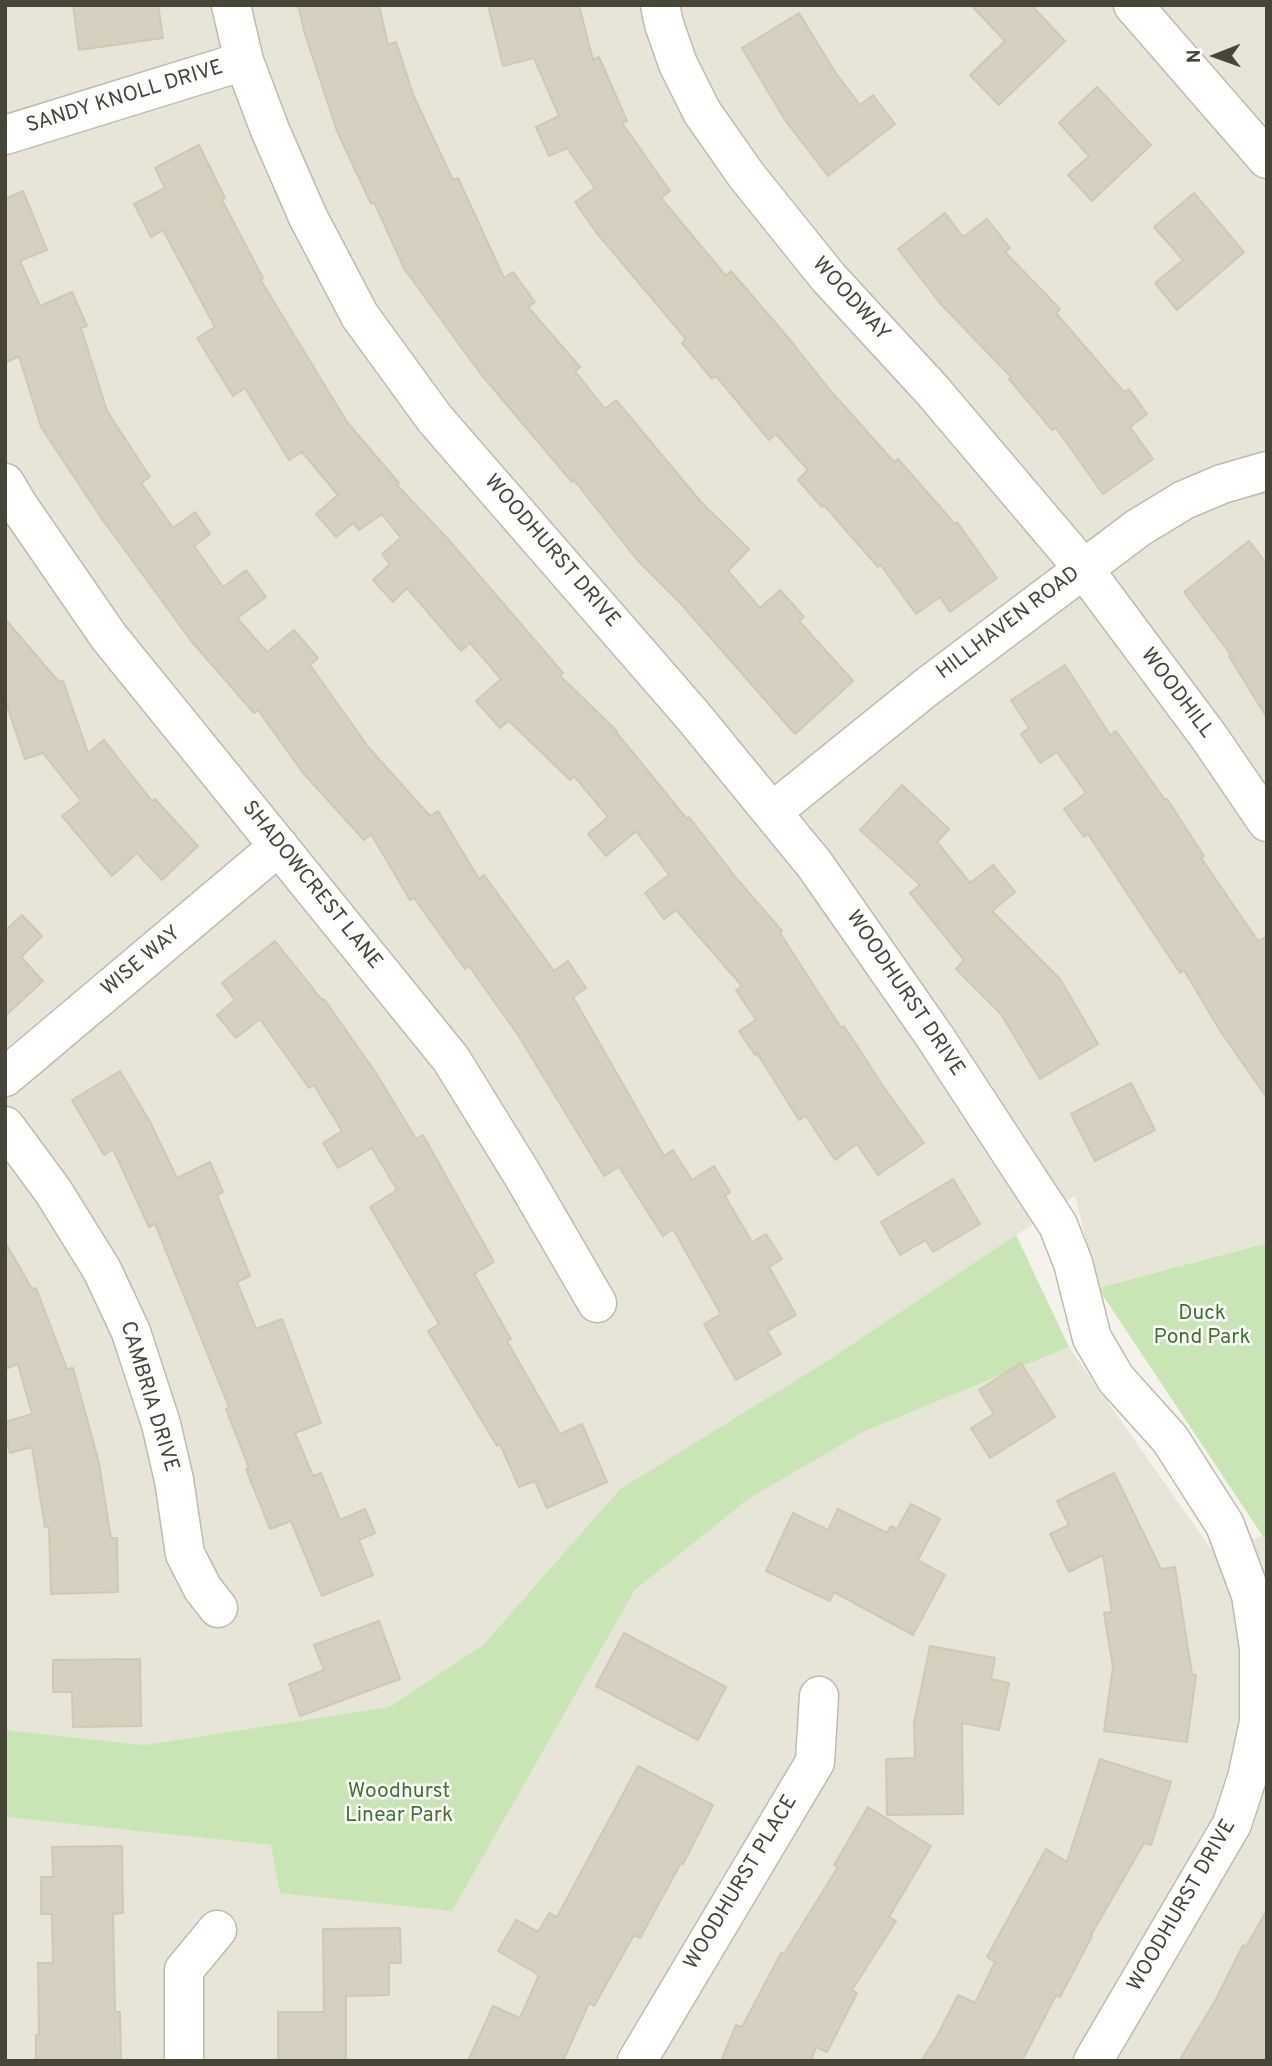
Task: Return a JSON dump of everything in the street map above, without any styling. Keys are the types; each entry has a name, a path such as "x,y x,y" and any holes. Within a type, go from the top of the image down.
{"street":[{"name":"WOODHURST DRIVE","path":"231,5 244,61 270,130 308,217 360,316 435,419 692,716 815,865 935,1037 1058,1225 1073,1263 1092,1338 1116,1379 1170,1439 1225,1525 1251,1595 1259,1648 1259,1722 1247,1778 1232,1824 1093,2061"},
{"name":"WOODWAY","path":"660,5 678,64 702,112 746,175 828,276 932,390 1083,568"},
{"path":"1133,5 1267,159"},
{"name":"SANDY KNOLL DRIVE","path":"5,135 244,61"},
{"name":"HILLHAVEN ROAD","path":"772,812 928,686 1138,528 1184,500 1222,484 1267,471"},
{"name":"SHADOWCREST LANE","path":"5,483 109,637 451,1059 597,1303"},
{"name":"WOODHILL","path":"1083,568 1209,737 1267,822"},
{"name":"WISE WAY","path":"5,1077 279,846"},
{"name":"CAMBRIA DRIVE","path":"5,1126 53,1191 102,1270 131,1332 161,1424 174,1480 185,1554 203,1588 218,1608"},
{"name":"WOODHURST PLACE","path":"637,2061 815,1762 819,1696"},
{"path":"184,2061 184,1970 217,1930"}],"shaded area":[{"path":"5,5 1267,5 1267,1243 1098,1288 1075,1196 824,1363 620,1489 483,1645 389,1707 144,1745 5,1730"},
{"path":"1069,1347 1211,1549 1267,1535 1267,2061 5,2061 5,1817 272,1845 452,1911 635,1590 750,1498 865,1431"}],"green space":[{"name":"Woodhurst Linear Park","path":"1016,1235 1069,1347 865,1431 750,1498 635,1590 452,1911 280,1893 271,1845 5,1817 5,1730 144,1745 389,1707 483,1645 620,1489 824,1363"},
{"name":"Duck Pond Park","path":"1267,1243 1267,1535 1264,1538 1098,1288"}],"building":[{"path":"73,5 158,5 163,38 79,50"},
{"path":"298,5 379,5 388,45 396,42 414,97 453,180 458,178 504,278 513,272 535,302 528,307 580,367 575,371 605,409 616,400 701,502 749,549 728,571 760,608 780,590 804,617 799,621 853,681 795,734 681,604 638,561 574,480 572,482 480,373 405,270 337,131"},
{"path":"488,5 579,5 593,60 599,57 627,121 622,123 670,191 661,198 726,276 731,271 894,462 898,459 955,524 957,522 997,578 950,612 940,597 916,614 881,565 878,567 824,505 822,507 798,480 808,470 776,434 769,440 716,376 712,379 682,343 686,339 596,232 575,202 595,188 567,148 549,156 536,127 559,116 534,58 503,66"},
{"path":"971,5 1031,5 1065,41 999,105 970,75 1005,41"},
{"path":"799,13 835,72 860,105 873,95 895,124 828,176 785,120 742,48"},
{"path":"1097,87 1151,145 1092,201 1068,175 1089,156 1059,123"},
{"path":"199,145 225,198 222,200 263,278 260,279 347,422 399,483 397,485 447,538 563,673 560,676 617,731 782,931 780,933 841,1028 844,1026 924,1143 878,1175 857,1144 835,1160 806,1116 799,1120 757,1053 755,1055 739,1031 756,1020 736,990 742,986 676,910 664,919 645,893 669,875 636,831 606,856 588,834 608,817 574,776 570,780 509,721 500,728 476,701 501,679 470,643 461,651 407,588 393,602 373,580 390,564 382,554 401,538 382,514 359,530 353,523 336,537 316,514 338,495 302,452 289,460 245,388 233,396 197,338 215,327 163,230 151,237 134,204 165,188 155,168"},
{"path":"23,191 47,250 20,261 40,306 72,292 87,326 81,328 107,411 150,477 141,483 173,528 195,512 210,534 194,546 223,587 246,570 266,597 237,618 267,652 294,630 318,658 310,665 369,748 430,816 438,811 479,879 484,875 554,971 568,961 586,988 573,997 664,1156 673,1150 692,1180 714,1166 730,1192 725,1196 752,1242 766,1234 782,1259 769,1267 796,1315 767,1331 781,1354 736,1380 704,1324 721,1314 673,1229 663,1236 619,1167 604,1176 518,1035 469,966 465,969 414,898 410,900 371,834 364,840 303,773 258,710 254,713 192,642 102,519 41,427 19,356 5,363 5,199"},
{"path":"1194,193 1244,252 1177,310 1155,283 1183,260 1154,227"},
{"path":"945,213 963,237 987,219 1010,248 1005,252 1060,309 1056,313 1124,392 1129,389 1147,414 1130,427 1153,459 1103,494 1056,428 1052,430 1009,379 1011,377 939,302 898,249"},
{"path":"1249,541 1267,564 1267,718 1229,656 1231,655 1184,592"},
{"path":"5,619 59,682 63,681 88,753 104,740 152,801 155,799 198,846 162,880 137,853 112,876 62,816 81,801 43,753 25,759 5,700"},
{"path":"1065,665 1110,735 1116,731 1165,800 1167,799 1204,856 1201,858 1258,941 1267,936 1267,1098 1221,1032 1184,970 1180,973 1088,834 1084,837 1064,809 1086,793 1057,752 1040,763 1021,734 1029,728 1011,700"},
{"path":"902,785 949,829 937,842 970,883 993,865 1015,892 992,911 1060,979 1098,1044 1040,1079 1001,1014 956,969 964,960 910,893 920,885 860,830"},
{"path":"22,915 42,936 21,957 43,981 5,1016 5,931"},
{"path":"275,941 322,1000 324,999 376,1073 416,1139 423,1135 494,1262 474,1274 511,1339 507,1341 560,1434 582,1424 607,1482 547,1508 535,1481 519,1487 500,1444 497,1446 428,1331 439,1324 370,1207 397,1190 372,1148 338,1168 323,1143 342,1131 314,1085 309,1088 260,1019 236,1038 217,1015 235,1000 222,983"},
{"path":"120,1071 150,1122 177,1178 210,1162 223,1192 217,1195 250,1276 237,1282 256,1329 282,1319 321,1423 295,1433 313,1476 321,1473 340,1520 365,1509 375,1533 359,1540 373,1575 322,1596 291,1521 270,1529 246,1469 249,1468 226,1409 229,1407 155,1224 149,1227 113,1149 104,1155 72,1100"},
{"path":"1131,1083 1155,1130 1095,1161 1071,1114"},
{"path":"953,1179 980,1224 933,1252 926,1240 900,1255 881,1222"},
{"path":"5,1242 32,1289 36,1288 67,1369 73,1368 99,1463 111,1538 117,1538 118,1592 51,1594 49,1526 45,1527 32,1447 10,1453 5,1433 5,1422 32,1414 18,1364 5,1369"},
{"path":"1021,1363 1055,1417 990,1458 971,1428 994,1414 979,1390"},
{"path":"1114,1473 1161,1569 1175,1567 1192,1674 1196,1675 1187,1742 1104,1731 1113,1667 1104,1613 1112,1612 1103,1555 1069,1572 1050,1534 1069,1525 1057,1501"},
{"path":"911,1504 940,1519 918,1560 945,1575 913,1635 834,1592 830,1601 766,1571 793,1513 828,1530 838,1509 887,1533 891,1526 897,1529"},
{"path":"379,1621 400,1679 300,1716 289,1684 324,1670 314,1645"},
{"path":"624,1633 726,1687 698,1740 596,1686"},
{"path":"930,1646 995,1658 991,1679 1009,1683 999,1730 962,1723 963,1814 887,1815 886,1759 915,1758 914,1723"},
{"path":"140,1659 141,1726 73,1727 72,1692 53,1692 53,1660"},
{"path":"1100,1759 1171,1782 1151,1845 1144,1843 1091,1935 1060,1997 1056,1995 1022,2061 921,2061 958,1995 975,2003 995,1962 987,1957 1046,1849 1067,1862"},
{"path":"638,1766 713,1805 683,1864 681,1863 640,1938 634,1935 594,2006 589,2003 563,2061 468,2061 493,2006 520,2018 539,1975 498,1951 516,1920 538,1932 549,1913 557,1917"},
{"path":"868,1807 931,1846 889,1917 896,1921 852,1990 857,1993 827,2052 816,2047 811,2061 721,2061 736,2025 742,2027 781,1953 784,1954 838,1867 834,1865"},
{"path":"122,1846 123,1913 113,1914 115,2012 120,2012 121,2061 36,2061 36,2035 39,2035 38,1963 53,1963 52,1914 41,1914 41,1877 53,1877 52,1847"},
{"path":"1267,1910 1267,2061 1179,2061 1215,2001 1243,1945 1246,1947"},
{"path":"400,1928 401,1963 389,1963 389,1995 346,1996 346,2061 278,2061 278,2012 324,2012 323,1929"}]}
